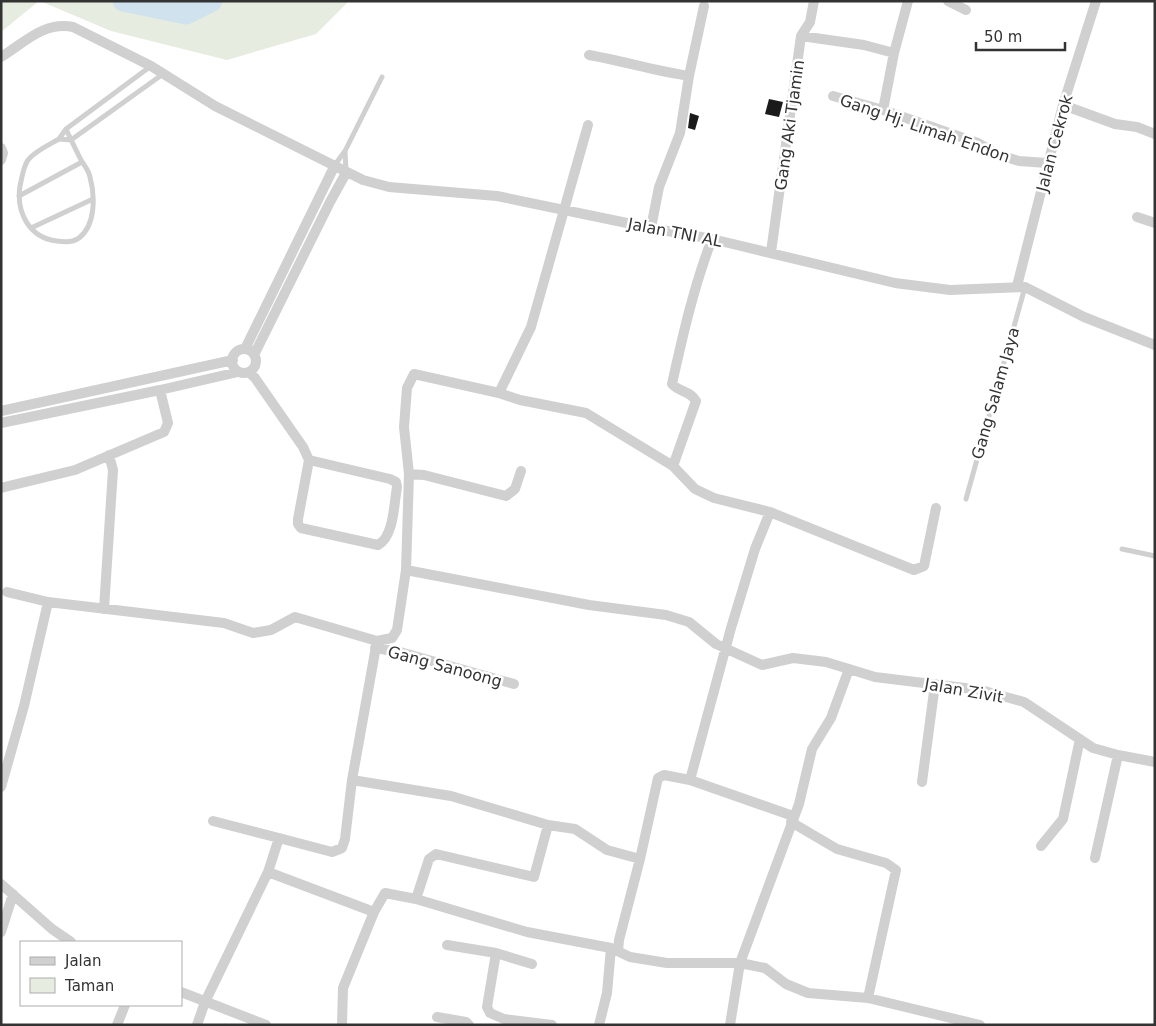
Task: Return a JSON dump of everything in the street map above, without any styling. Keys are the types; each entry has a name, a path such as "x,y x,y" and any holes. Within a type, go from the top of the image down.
{"street":[{"name":"Gang Aki Tjamin","path":"771,252 801,36 810,22 814,1"},
{"path":"883,110 894,53 908,1"},
{"path":"948,1 966,10"},
{"name":"Jalan Cekrok","path":"1021,286 1047,163 1096,1"},
{"path":"651,228 659,187 680,132 689,76 704,6"},
{"name":"Jalan TNI AL","path":"1,57 38,32 49,27 66,26 80,30 151,66 215,106 334,167 389,188 498,196 712,239 895,283 950,290 981,290 1021,286"},
{"path":"801,36 864,45 894,53"},
{"path":"590,55 627,62 659,72 689,76"},
{"name":"Gang Hj. Limah Endon","path":"833,96 883,110 978,143 999,155 1019,160 1047,163"},
{"path":"1063,105 1115,124 1137,126 1155,134"},
{"path":"500,393 531,327 588,125"},
{"path":"1,148 3,153 1,160"},
{"path":"250,352 290,256 334,167"},
{"path":"250,352 301,262 346,173"},
{"path":"1137,217 1155,224"},
{"path":"673,466 696,401 691,395 677,389 672,384 690,304 712,239"},
{"path":"290,256 301,262"},
{"path":"1021,286 1084,317 1155,345"},
{"path":"250,352 236,353 232,360 234,368 249,373 303,447 309,460 298,524 301,528 378,545 384,542 390,531 397,488 396,482 309,460"},
{"path":"249,373 256,360 250,352"},
{"path":"1,411 232,360"},
{"path":"1,423 249,373"},
{"path":"213,821 332,852 342,848 376,644 392,638 397,630 406,570 409,474 404,427 407,388 414,374 500,393 520,400 586,413 673,466 695,489 714,498 770,512 914,570 924,566 936,508"},
{"path":"1,488 75,470 164,432 168,424 160,390"},
{"path":"104,609 113,470 109,455"},
{"path":"409,474 424,475 506,496 515,489 521,471"},
{"path":"690,780 755,549 770,512"},
{"name":"Jalan Zivit","path":"406,570 588,605 666,615 689,622 716,644 762,664 793,658 826,662 875,677 980,690 1024,702 1093,748 1155,762"},
{"name":"Gang Sanoong","path":"6,592 48,602 224,623 253,633 271,630 295,617 400,652 514,684"},
{"path":"1,787 24,706 48,602"},
{"path":"730,1025 740,963 799,804 812,749 831,718 849,670"},
{"path":"922,782 935,684"},
{"path":"1041,846 1063,819 1080,739"},
{"path":"1095,858 1118,755"},
{"path":"599,1025 615,949 640,859 658,778 664,775 690,780 792,819 838,849 886,863 896,870 868,998"},
{"path":"352,780 451,796 548,825 576,829 607,850 640,859"},
{"path":"416,899 429,860 436,854 534,877 548,825"},
{"path":"196,1025 204,1002 268,872 279,838"},
{"path":"268,872 374,912"},
{"path":"1,884 52,929 70,941"},
{"path":"342,1025 343,988 374,912 385,893 416,899 527,932 615,949 630,957 667,963 740,963 765,968 786,984 808,993 868,998 980,1025"},
{"path":"1,932 13,894"},
{"path":"447,945 496,953 532,964"},
{"path":"496,953 487,1007 490,1013 504,1019 552,1025"},
{"path":"182,992 266,1025"},
{"path":"117,1025 125,1006"},
{"path":"437,1017 466,1022 469,1025"}],"lane":[{"path":"66,129 90,175 94,199 91,223 78,239 64,242 50,240 37,235 23,218 19,196 23,170 28,160 37,152 59,139 66,129 151,66"},
{"path":"59,139 71,140 163,74"},
{"path":"334,167 346,151 382,76"},
{"path":"346,151 346,173"},
{"path":"19,196 82,162"},
{"path":"31,228 94,199"},
{"name":"Gang Salam Jaya","path":"966,499 1021,286"},
{"path":"1122,549 1155,556"}],"green space":[{"path":"1,1 39,1 1,32"},
{"path":"40,1 349,1 316,34 227,60 111,31"}],"building":[{"path":"769,99 783,102 779,117 765,114"},
{"path":"690,113 699,116 695,130 688,128"}],"waterway":[{"path":"123,1 186,14 212,1"}]}
